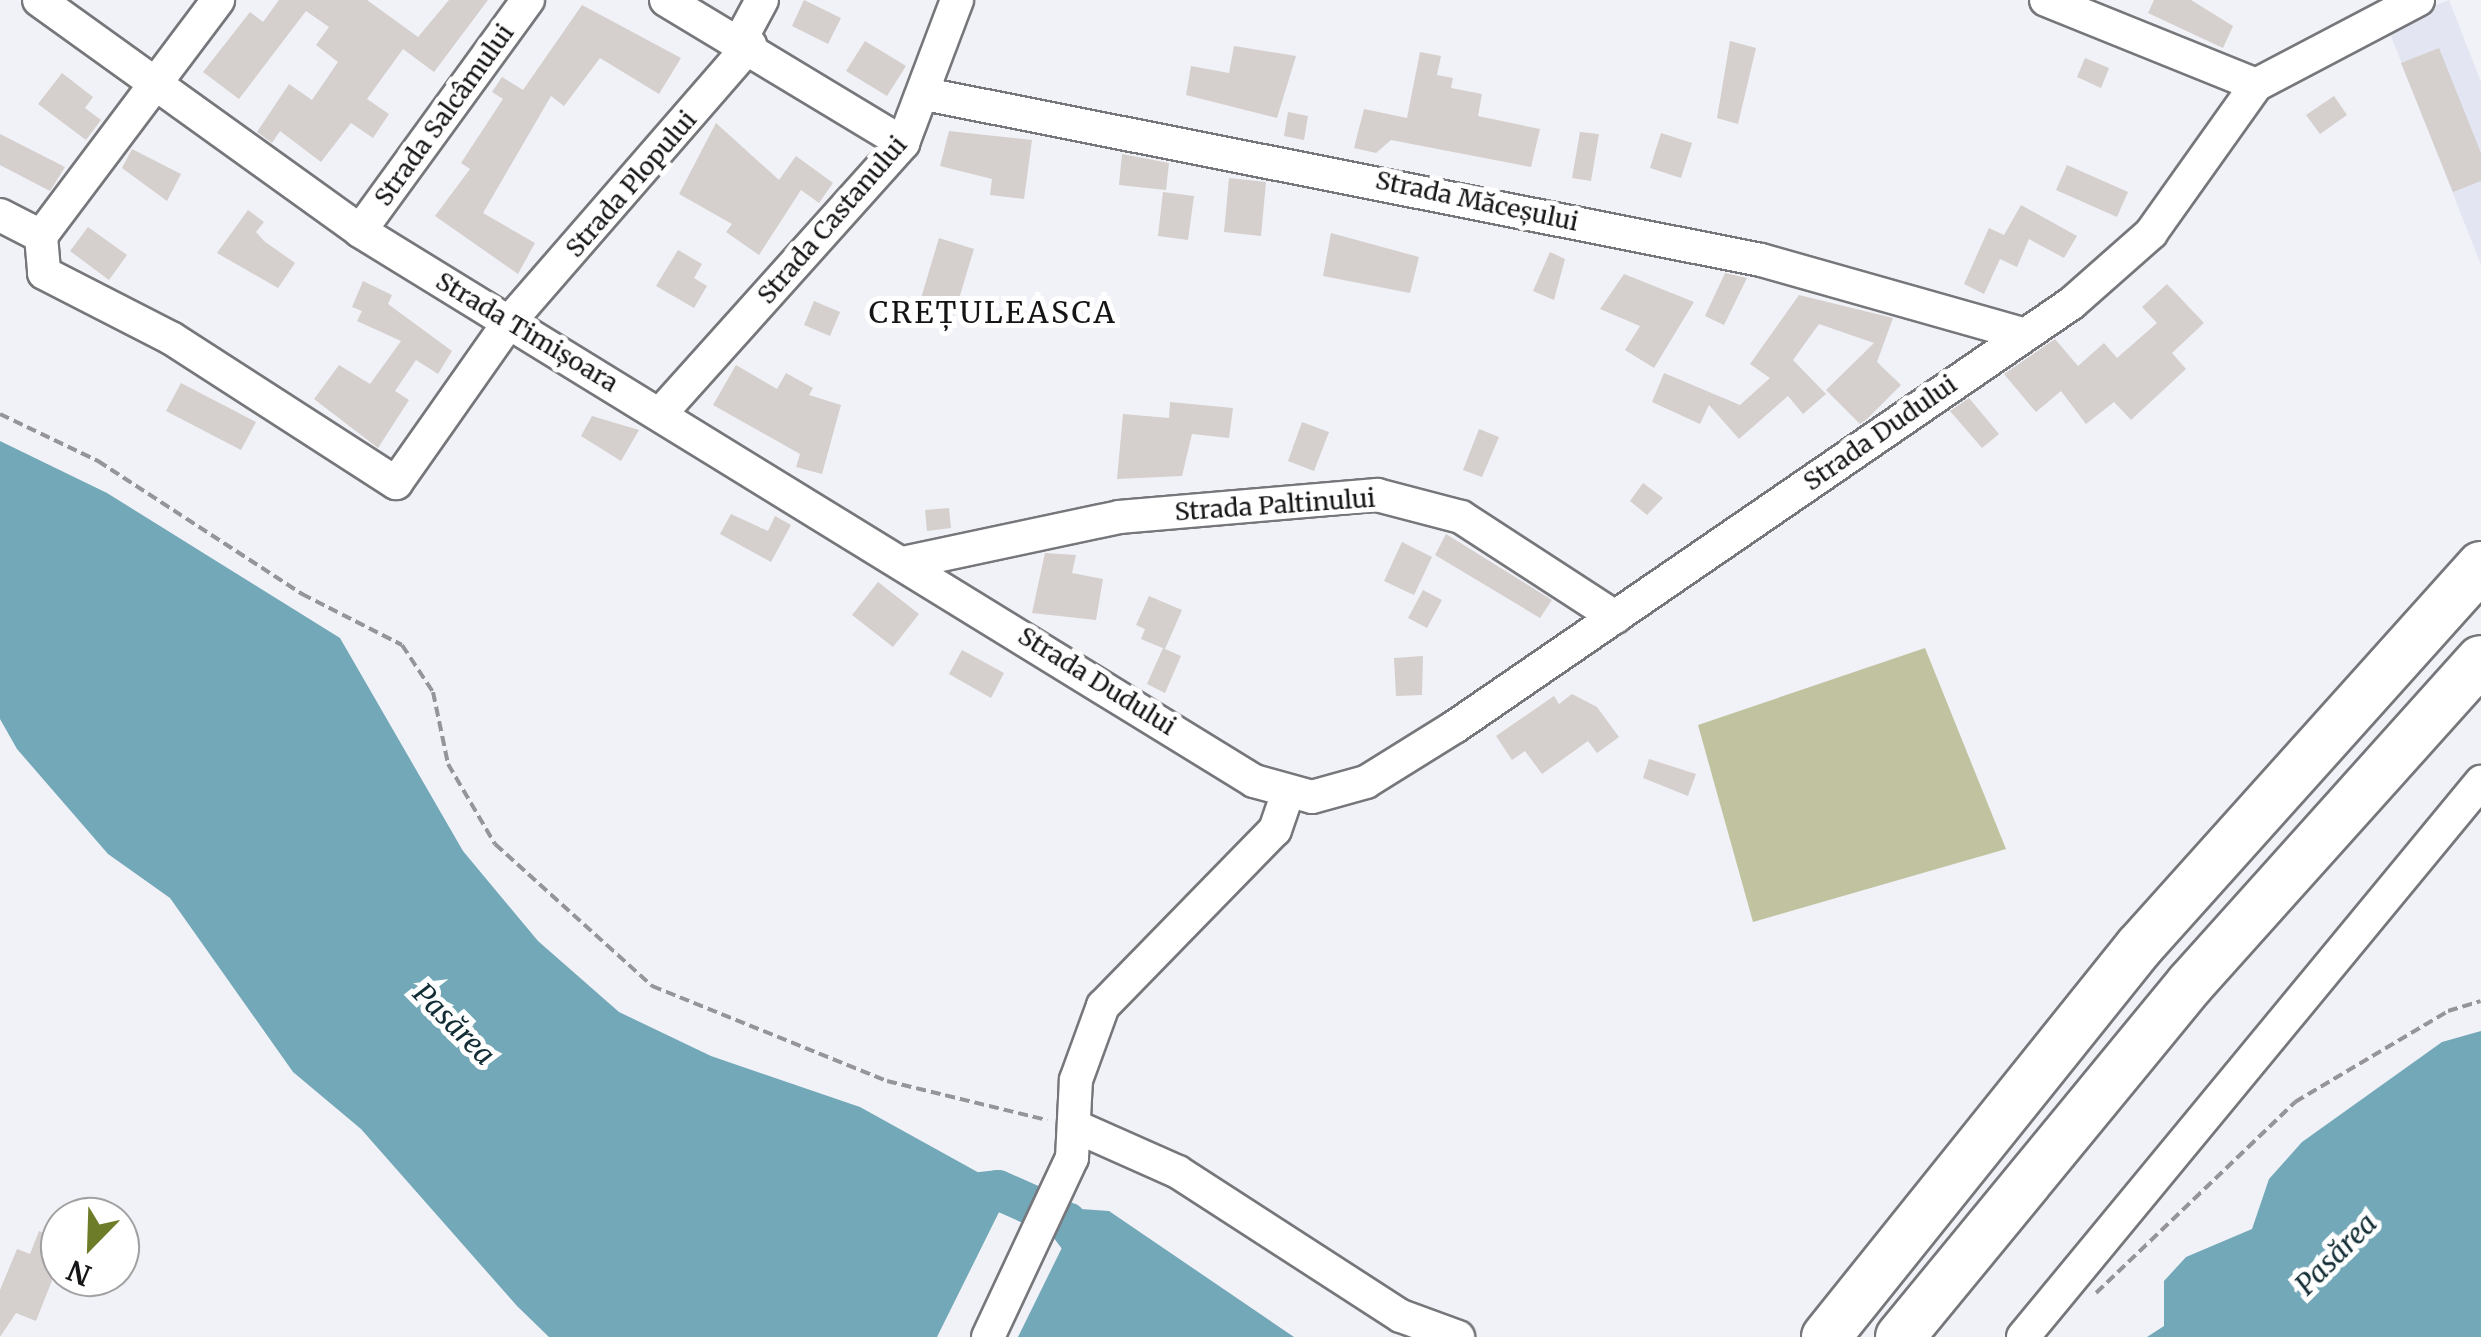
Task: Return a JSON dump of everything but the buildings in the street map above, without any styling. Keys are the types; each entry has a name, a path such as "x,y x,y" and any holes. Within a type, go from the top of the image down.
{"highway":[{"path":"1826,1337 2139,947 2481,566"},
{"path":"1900,1337 2190,984 2481,660"}],"street":[{"name":"Strada Timișoara","path":"39,0 156,88 360,230 908,562"},
{"path":"0,215 41,236 156,88 218,0"},
{"name":"Strada Salcâmului","path":"360,230 528,0"},
{"path":"666,0 745,42 902,143"},
{"name":"Strada Plopului","path":"41,236 44,273 171,338 387,482 406,472 510,321 745,42 762,0"},
{"name":"Strada Castanului","path":"660,413 902,143 957,0"},
{"path":"2046,0 2256,85"},
{"name":"Strada Dudului","path":"908,562 1287,796 1366,782 1615,617 2022,334 2150,233 2256,85 2418,0"},
{"name":"Strada Măceșului","path":"924,94 1760,260 2022,334"},
{"name":"Strada Paltinului","path":"908,562 1120,517 1377,496 1461,517 1615,617"},
{"path":"2023,1337 2481,782"},
{"path":"988,1337 1067,1171 1103,1006 1275,830 1287,796"},
{"path":"1078,1116 1178,1172 1400,1316 1458,1337"}],"path":[{"path":"0,414 98,461 302,594 402,644 434,692 448,764 495,844 652,986 887,1080 1078,1116"},
{"path":"2090,1299 2295,1102 2448,1011 2481,1001"}],"shaded area":[{"path":"2449,0 2481,82 2481,265 2387,26"}],"green space":[{"path":"1925,648 2006,849 1753,922 1698,725"}],"water":[{"path":"0,441 107,493 340,638 463,851 538,941 619,1012 711,1056 860,1107 1010,1190 937,1337 549,1337 361,1129 293,1072 170,898 108,854 17,749 0,719"},
{"path":"2481,1031 2481,1337 2147,1337 2164,1326 2164,1281 2186,1257 2252,1229 2269,1179 2302,1142 2442,1042"},
{"path":"1081,1209 1109,1211 1294,1337 1018,1337"}],"waterway":[{"name":"Pasărea","path":"953,1195 998,1190 1031,1205"},
{"name":"Pasărea","path":"1067,1222 1152,1337"}],"district":[{"name":"CREȚULEASCA","path":"993,312"}]}
